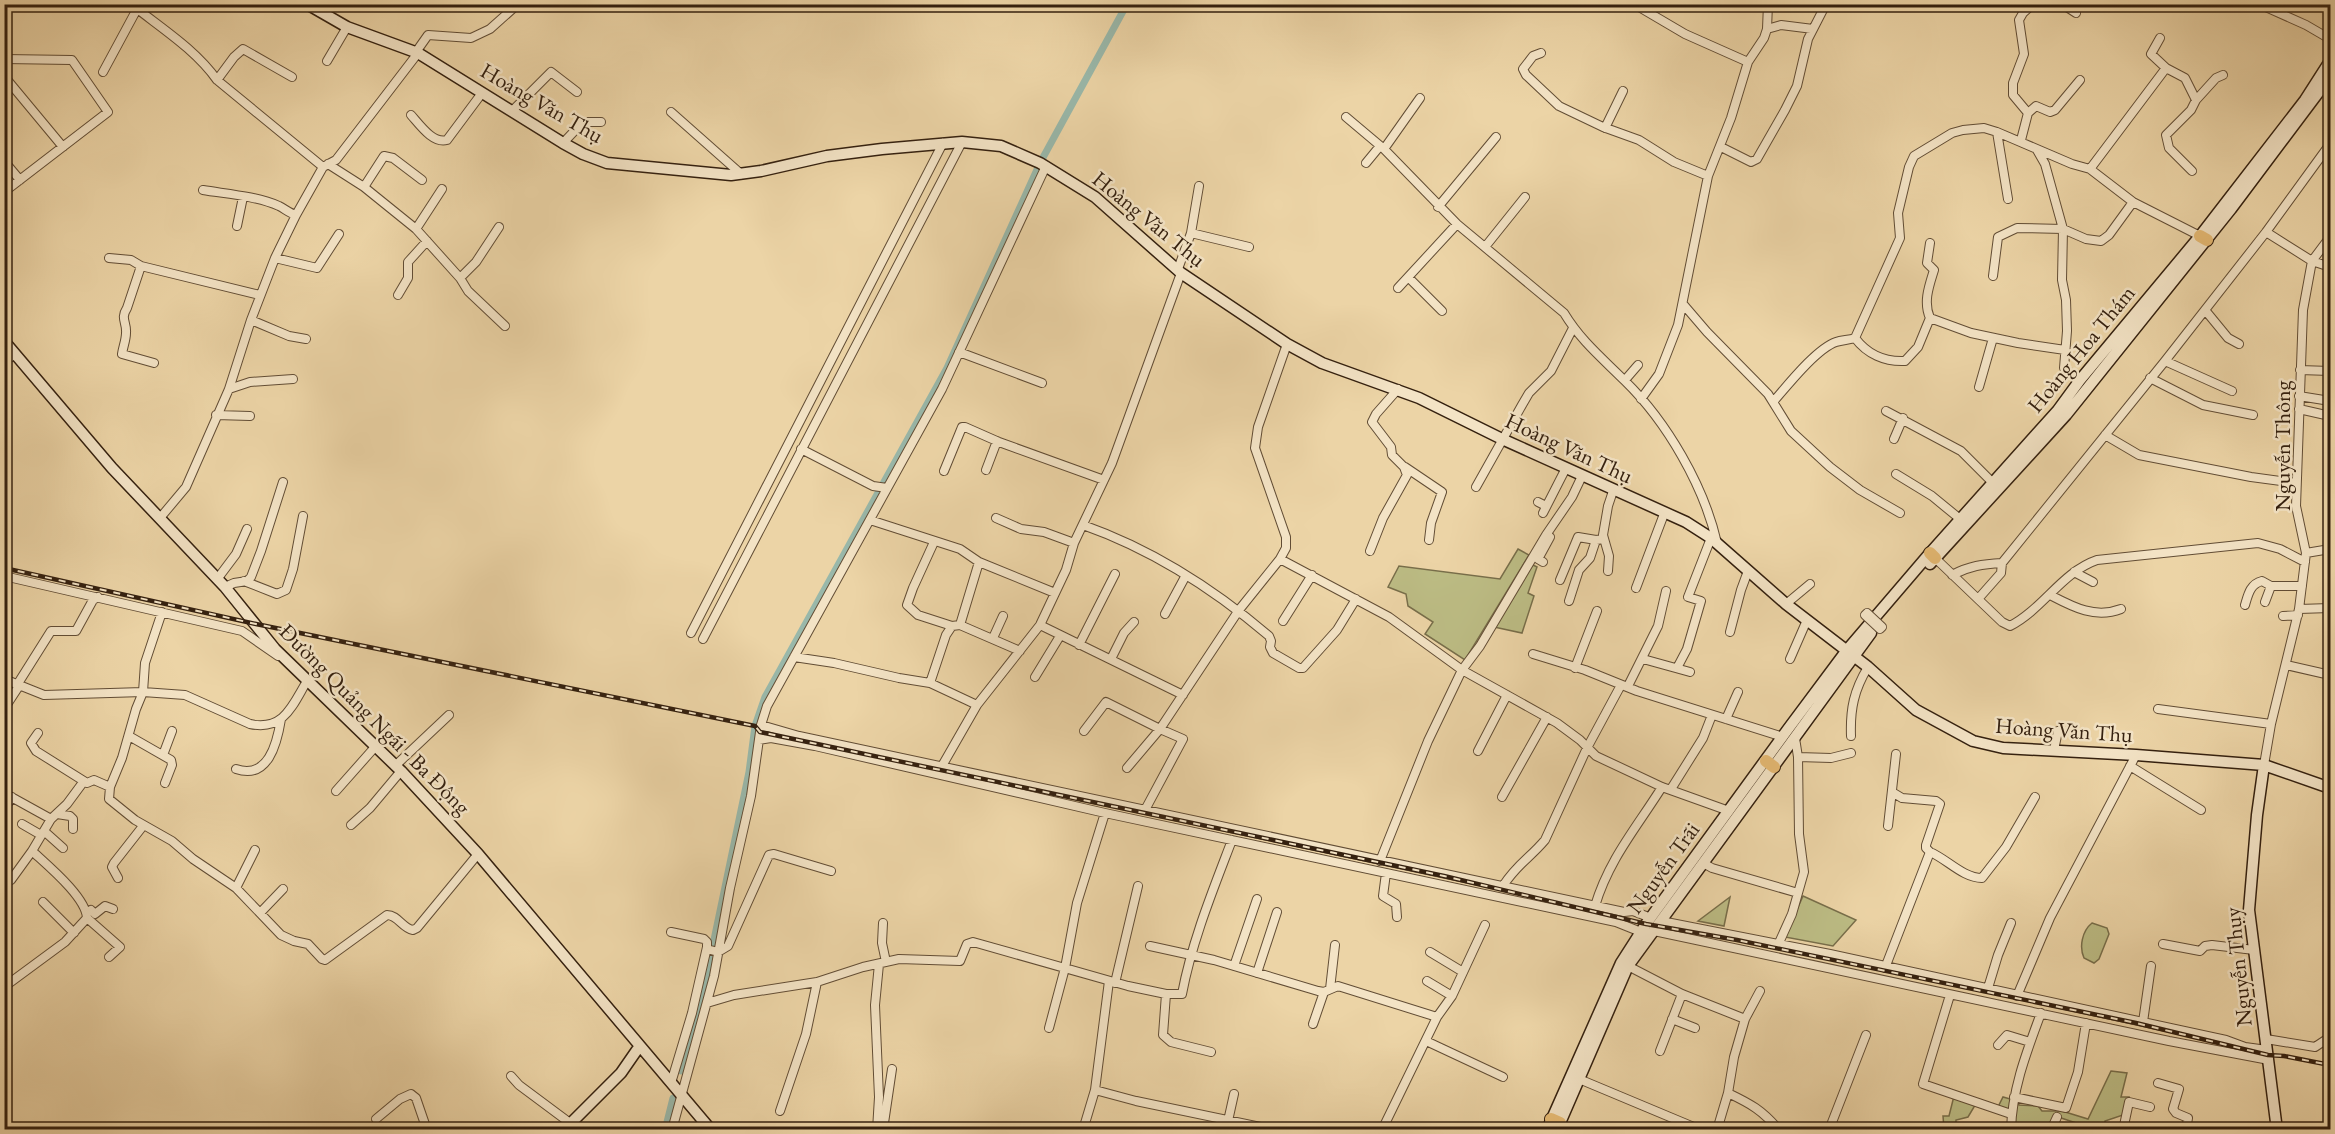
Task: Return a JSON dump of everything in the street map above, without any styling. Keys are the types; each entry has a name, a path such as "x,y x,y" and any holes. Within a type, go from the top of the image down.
{"main road":[{"name":"Hoàng Văn Thụ","path":"308,4 323,8 347,27 417,53 563,143 607,163 731,175 827,156 943,143 962,142 1000,146 1046,166 1095,196 1180,271 1287,344 1322,363 1398,389 1613,491 1686,522 1714,541 1786,604 1868,667 1916,710 1973,741 2003,748 2136,754 2264,765 2331,788"},
{"name":"Hoàng Hoa Thám","path":"1933,556 1960,519 2058,410 2080,380 2203,238 2331,61"},
{"name":"Hoàng Hoa Thám","path":"1850,653 1933,556 2066,415 2331,77"},
{"name":"Đường Quảng Ngãi - Ba Động","path":"4,341 112,468 222,582 275,649 398,769 478,854 711,1130"},
{"name":"Nguyễn Trãi","path":"1554,1125 1621,963 1641,932 1656,919 1703,863 1770,764 1783,737 1850,653"},
{"name":"Nguyễn Trãi","path":"1554,1125 1579,1079 1628,966 1654,931 1656,919 1729,811 1795,738 1850,653"},
{"name":"Nguyễn Thụy","path":"2264,765 2257,815 2249,910 2277,1130"},
{"path":"567,1126 621,1073 639,1047"}],"street":[{"path":"160,518 186,487 229,389 251,320 275,258 296,215 325,166 336,159 417,53 428,35 471,38 490,29 518,4"},
{"path":"1635,4 1685,34 1748,62"},
{"path":"1641,399 1659,374 1671,346 1683,304 1683,294 1708,176 1748,62 1764,38 1767,29 1768,4"},
{"path":"1720,147 1751,162 1757,159 1797,86 1802,56 1826,4"},
{"path":"2028,113 2013,96 2013,89 2023,60 2019,20 2033,4"},
{"path":"2062,4 2076,12"},
{"path":"2259,4 2331,39"},
{"path":"103,72 134,7 167,30 209,68 217,80 325,166 364,187 416,230 460,278 468,291 505,326"},
{"path":"1767,29 1781,25 1813,29"},
{"path":"327,61 347,27"},
{"path":"2160,38 2151,54 2166,68 2185,78 2196,100"},
{"path":"217,80 243,49 292,77"},
{"path":"1541,53 1533,56 1523,69 1526,75 1559,106 1605,128 1639,140 1674,162 1708,176"},
{"path":"4,59 72,60 108,112 4,192"},
{"path":"2090,169 2166,68"},
{"path":"512,111 551,72 577,92"},
{"path":"2192,171 2169,148 2166,135 2191,110 2196,100 2216,78 2223,75"},
{"path":"4,76 63,147"},
{"path":"2021,140 2028,113 2036,106 2050,112 2055,110 2080,80"},
{"path":"1605,128 1623,91"},
{"path":"411,115 432,137 440,141 447,140 482,93"},
{"path":"1366,163 1382,147 1420,98"},
{"path":"671,112 741,174"},
{"path":"1346,117 1382,147 1438,207 1564,313 1573,328 1596,354 1625,380 1641,399 1679,451 1691,471 1713,524 1714,541 1688,597 1701,601 1687,649 1677,668"},
{"path":"563,143 583,122 602,122"},
{"path":"1855,338 1900,238 1898,213 1909,167 1914,156 1952,133 1984,128 2021,140 2037,150 2090,169 2133,202 2203,238"},
{"path":"1997,132 2008,200"},
{"path":"1438,207 1496,137"},
{"path":"703,639 962,142"},
{"path":"691,633 943,143"},
{"path":"1978,599 2001,573 2002,563 2165,361 2266,232 2331,144"},
{"path":"2037,150 2045,165 2063,229 2062,280 2066,300 2067,331 2064,368 2080,380"},
{"path":"364,187 384,156 393,158 422,180"},
{"path":"2320,157 2331,162"},
{"path":"4,161 20,180"},
{"path":"670,1083 730,888 751,796 761,725 767,706 942,389 1046,166"},
{"path":"942,766 976,705 1040,625 1066,570 1074,543 1104,480 1180,271 1191,233 1199,186"},
{"path":"416,230 442,189"},
{"path":"203,190 243,196 281,206 287,212 296,215"},
{"path":"237,226 243,196"},
{"path":"1485,247 1525,197"},
{"path":"1994,276 1998,237 2024,227 2063,229 2086,239 2101,241 2109,235 2133,202"},
{"path":"1398,288 1457,224"},
{"path":"460,278 476,262 499,227"},
{"path":"2266,232 2312,261 2331,267"},
{"path":"1191,233 1248,247"},
{"path":"275,258 317,268 339,234"},
{"name":"Nguyễn Thông","path":"2264,765 2271,724 2299,612 2305,557 2296,506 2303,310 2312,261 2331,237"},
{"path":"398,295 408,278 408,262 427,242"},
{"path":"1930,243 1927,262 1934,270 1927,295 1926,310 1930,318 1971,333 2065,350"},
{"path":"109,258 131,260 141,266 260,295"},
{"path":"141,266 123,314 127,330 122,354 154,363"},
{"path":"1409,278 1442,311"},
{"path":"1683,304 1768,394 1791,431 1830,467 1860,490 1900,513"},
{"path":"2205,310 2229,338 2239,345"},
{"path":"1855,338 1866,350 1880,357 1897,362 1905,361 1918,347 1930,318"},
{"path":"251,320 289,336 306,339"},
{"path":"1476,487 1529,393 1551,371 1573,328"},
{"path":"1773,402 1794,377 1823,350 1834,342 1855,338"},
{"path":"1979,387 1993,338"},
{"path":"1127,768 1160,729 1239,610 1280,559 1286,548 1286,537 1255,448 1258,427 1287,344"},
{"path":"959,352 1042,383"},
{"path":"4,362 15,354"},
{"path":"2165,361 2232,390"},
{"path":"1625,380 1638,365"},
{"path":"2300,370 2331,371"},
{"path":"2150,378 2203,405 2253,415"},
{"path":"229,389 250,382 293,379"},
{"path":"1398,389 1376,414 1372,422 1391,447 1392,455 1404,467 1442,492 1431,523 1429,540"},
{"path":"2299,396 2331,401"},
{"path":"2299,409 2331,418 2331,426"},
{"path":"1886,411 1903,418 1961,451 1993,483"},
{"path":"216,415 250,416"},
{"path":"1894,439 1903,418"},
{"path":"944,471 962,427 1104,480"},
{"path":"2104,435 2139,455 2251,477 2296,483"},
{"path":"791,439 873,486 887,488"},
{"path":"986,470 997,441"},
{"path":"1370,551 1383,518 1407,477 1404,467"},
{"path":"1538,502 1545,509 1566,468"},
{"path":"1896,474 1932,496 1960,519"},
{"path":"1380,861 1428,741 1462,670 1480,646 1546,535 1572,497 1582,476"},
{"path":"244,582 250,577 257,563 283,482"},
{"path":"1569,601 1579,570 1584,567 1600,539 1613,491"},
{"path":"1636,588 1664,514"},
{"path":"247,529 222,582 244,582 277,594 286,590 293,569 303,516"},
{"path":"996,518 1021,529 1044,532 1074,543"},
{"path":"870,520 960,549 979,562 1055,593"},
{"path":"1083,525 1121,539 1239,610 1269,636 1270,647 1274,653 1303,668 1337,630 1356,599"},
{"path":"1543,562 1538,560 1550,538 1546,535"},
{"path":"1560,580 1578,537 1600,539"},
{"path":"1600,539 1609,556 1608,572"},
{"path":"934,542 907,605 918,615 993,638 1020,651"},
{"path":"1933,556 2002,622 2010,626 2050,595 2079,568 2097,560 2258,543 2280,549 2292,557 2305,557 2331,549"},
{"path":"1280,559 1389,618 1462,670 1557,723 1596,756 1666,788 1729,811"},
{"path":"930,683 946,635 956,626 979,562"},
{"path":"1952,575 1966,567 2002,563"},
{"path":"1730,632 1748,571"},
{"path":"2074,572 2093,582"},
{"path":"5,574 242,631 267,650 290,662"},
{"path":"1079,645 1115,574"},
{"path":"1283,621 1312,575"},
{"path":"1165,614 1185,577"},
{"path":"2245,605 2252,585 2256,582 2262,581 2271,586 2302,586"},
{"path":"1786,604 1810,584"},
{"path":"2265,602 2271,586"},
{"path":"1503,886 1520,862 1536,851 1545,840 1587,748 1642,659 1658,626 1666,591"},
{"path":"2050,595 2082,611 2109,614 2121,609"},
{"path":"4,709 51,631 76,631 90,605 99,597"},
{"path":"2283,616 2331,608"},
{"path":"1575,668 1597,611"},
{"path":"162,612 145,663 144,692 136,708 129,736 110,787 109,798 143,826 172,841 193,859 236,888 281,935 294,942 308,944 325,960 387,915 395,917 410,930 417,928 478,854"},
{"path":"993,638 1003,616"},
{"path":"1790,658 1807,620"},
{"path":"1111,659 1124,633 1134,622"},
{"path":"1040,625 1184,695"},
{"path":"1035,677 1060,636"},
{"path":"1533,654 1637,691 1783,737"},
{"path":"794,657 930,683 976,705"},
{"path":"1642,659 1690,672"},
{"path":"2286,665 2331,675"},
{"path":"1851,736 1852,698 1868,667"},
{"path":"4,679 44,695 144,692 185,695 259,726 272,726 281,719 307,681"},
{"path":"1726,719 1738,692"},
{"path":"1478,751 1507,695"},
{"path":"1084,731 1106,702 1183,739 1145,810"},
{"path":"2158,709 2271,724"},
{"path":"351,825 364,813 398,769 449,715"},
{"path":"1595,906 1603,880 1613,861 1703,738 1712,715"},
{"path":"1502,797 1547,717"},
{"path":"236,769 251,773 262,767 276,741 281,719"},
{"path":"761,725 799,736 1380,861 1624,912 1633,911 1656,919 1989,988 2017,996 2226,1040 2245,1047 2267,1049 2315,1047 2331,1037"},
{"path":"162,755 172,731"},
{"path":"2054,750 2058,731"},
{"path":"38,733 31,743 33,747 87,783 94,780 110,787"},
{"path":"129,736 172,762 165,783"},
{"path":"759,740 771,738 815,746 1105,813 1616,922 1641,932"},
{"path":"1778,945 1804,872 1798,834 1795,738"},
{"path":"336,791 375,747"},
{"path":"1797,757 1831,758 1851,753"},
{"path":"1888,826 1896,754"},
{"path":"2017,996 2050,918 2136,754"},
{"path":"2130,766 2201,810"},
{"path":"11,880 42,833 68,804 84,781"},
{"path":"1893,792 1902,798 1936,801 1940,804 1926,848 1975,878 1982,878 2006,847 2035,797"},
{"path":"4,793 54,817 70,816 73,819 73,829"},
{"path":"4,810 12,797"},
{"path":"1049,1028 1065,968 1077,903 1105,813"},
{"path":"22,824 42,833 63,848"},
{"path":"118,878 112,867 114,862 143,826"},
{"path":"707,1003 734,995 817,982 899,959 960,961 967,944 973,942 1112,982 1166,994 1182,994 1191,956 1232,840"},
{"path":"32,850 59,876 87,916 120,947 109,957"},
{"path":"236,888 255,850"},
{"path":"1885,968 1930,852"},
{"path":"712,950 729,946 769,855 774,854 831,871"},
{"path":"1703,863 1712,868 1798,893"},
{"path":"1386,873 1383,896 1396,904 1396,917"},
{"path":"1083,1130 1095,1090 1112,982 1138,886"},
{"path":"260,913 283,889"},
{"path":"1234,966 1257,899"},
{"path":"43,902 74,933"},
{"path":"4,987 65,942 91,910 94,914 105,906 113,909"},
{"path":"1257,973 1277,912"},
{"path":"883,923 882,963 875,1005 879,1097 877,1130 884,1123 892,1069"},
{"path":"1989,988 2011,923"},
{"path":"1382,1130 1437,1017 1452,996 1485,925"},
{"path":"1654,931 2086,1023 2267,1049"},
{"path":"671,932 704,939 712,950 707,1003 672,1130"},
{"path":"2163,944 2200,951 2205,946 2212,945 2254,950"},
{"path":"1313,1024 1328,991 1335,945"},
{"path":"1150,946 1328,991 1338,986 1437,1017"},
{"path":"1430,952 1463,972"},
{"path":"1628,966 1682,994 1745,1019"},
{"path":"2144,1022 2151,966"},
{"path":"1427,981 1452,996"},
{"path":"780,1111 806,1034 817,982"},
{"path":"1717,1130 1745,1019 1760,991"},
{"path":"1166,994 1164,1035 1171,1042 1210,1052"},
{"path":"1660,1051 1682,994"},
{"path":"1950,994 1923,1084 2012,1114"},
{"path":"2011,1130 2014,1097 2041,1013"},
{"path":"1672,1019 1695,1029"},
{"path":"2014,1097 2066,1108 2078,1072 2086,1023"},
{"path":"1829,1130 1866,1035"},
{"path":"1998,1045 2007,1035 2030,1042"},
{"path":"1425,1041 1503,1077"},
{"path":"511,1076 567,1126"},
{"path":"1579,1079 1701,1130"},
{"path":"2158,1083 2179,1089 2173,1108 2176,1113 2188,1118 2186,1130"},
{"path":"1095,1090 1136,1101 1275,1130"},
{"path":"1728,1093 1769,1116 1779,1130"},
{"path":"376,1119 400,1099 411,1094 416,1098 427,1130"},
{"path":"1226,1130 1234,1094"},
{"path":"2123,1130 2129,1102 2150,1107"},
{"path":"2051,1130 2057,1117"}],"green space":[{"path":"1518,549 1529,555 1465,660 1425,634 1433,622 1408,606 1406,594 1388,587 1399,566 1500,579"},
{"path":"1531,564 1537,567 1528,593 1534,596 1522,633 1494,627"},
{"path":"1803,896 1856,920 1833,946 1785,937"},
{"path":"1730,897 1724,926 1698,921"},
{"path":"2092,923 2107,928 2109,934 2099,959 2094,963 2084,958 2082,949 2082,939"},
{"path":"2111,1071 2127,1073 2121,1097 2129,1097 2126,1114 2105,1121 2106,1129 2084,1129 2085,1126 2058,1117 2049,1129 2041,1125 2023,1126 2023,1129 2007,1129 2014,1119 1997,1109 2003,1097 2010,1099 2016,1095 2019,1105 2038,1106 2042,1111 2062,1111 2088,1119"},
{"path":"1954,1096 1977,1102 1968,1117 1956,1120 1956,1125 1962,1129 1944,1129 1943,1116 1949,1116"}],"waterway":[{"path":"681,1071 695,1031 749,772 755,726 765,697 947,368 1040,163 1127,4"},
{"path":"665,1130 673,1098"}],"railway":[{"path":"4,568 256,624 755,726 760,732 1444,876 1646,924 1737,940 2136,1023 2268,1055 2330,1065"}]}
